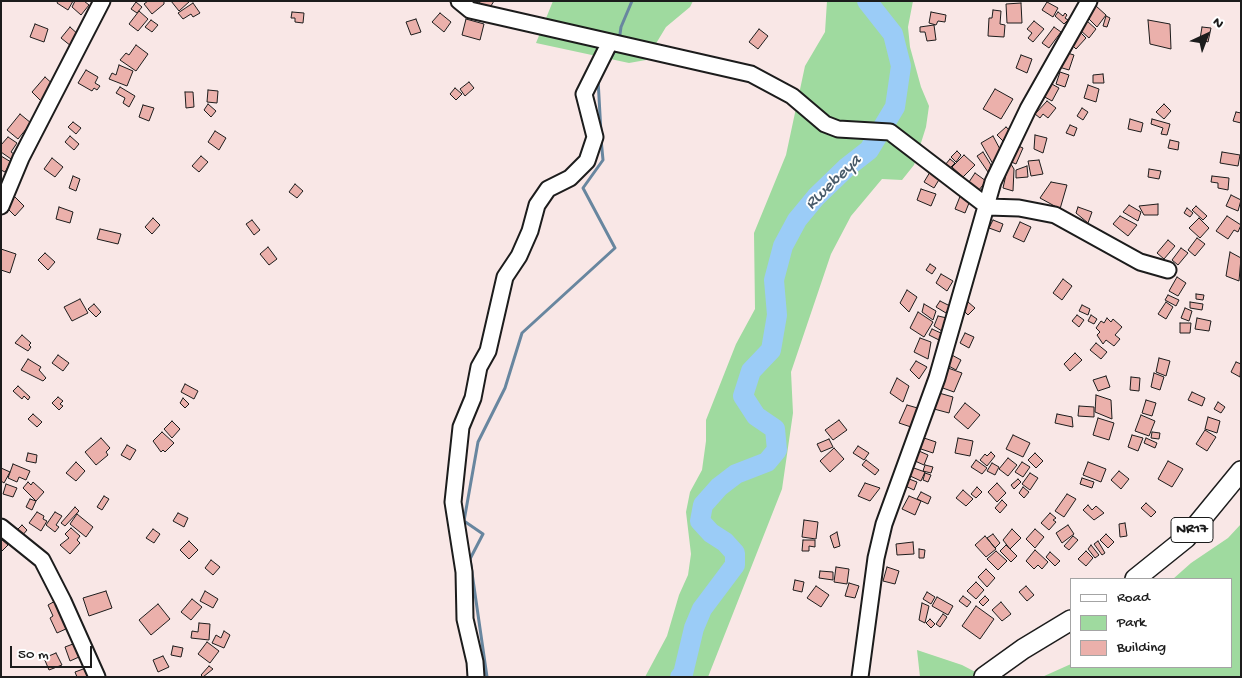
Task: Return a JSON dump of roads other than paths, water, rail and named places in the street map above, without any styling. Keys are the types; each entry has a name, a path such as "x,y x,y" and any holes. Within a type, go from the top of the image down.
{"main road":[{"name":"NR17","path":"1136,578 1154,566 1186,538 1241,471"},
{"path":"984,677 1023,649 1070,621"}],"street":[{"path":"1,206 21,158 102,1"},
{"path":"459,1 470,10 751,74 792,96 825,124 838,128 890,132 988,207 1019,208 1055,215 1140,262 1168,270"},
{"path":"860,677 876,558 884,524 937,378 997,171 1028,108 1089,1"},
{"path":"476,677 475,662 465,620 464,572 453,502 461,428 473,398 480,367 488,352 505,277 519,256 530,231 537,205 548,189 570,178 587,162 595,136 584,94 610,42"},
{"path":"1,527 42,560 63,601 96,677"}],"waterway":[{"path":"619,41 621,27 632,1"},
{"name":"Rwebeya","path":"680,677 683,674 694,628 702,609 735,565 735,553 700,521 703,505 719,487 736,474 767,462 777,450 775,429 756,416 743,396 751,371 771,350 777,315 774,280 783,246 797,220 816,197 846,168 869,150 895,107 901,66 893,34 867,1"},
{"path":"609,61 616,49"},
{"path":"598,79 601,133"},
{"path":"487,677 470,559 483,534 464,521 478,442 505,388 522,333 615,248 583,188 603,160 601,139"}]}
